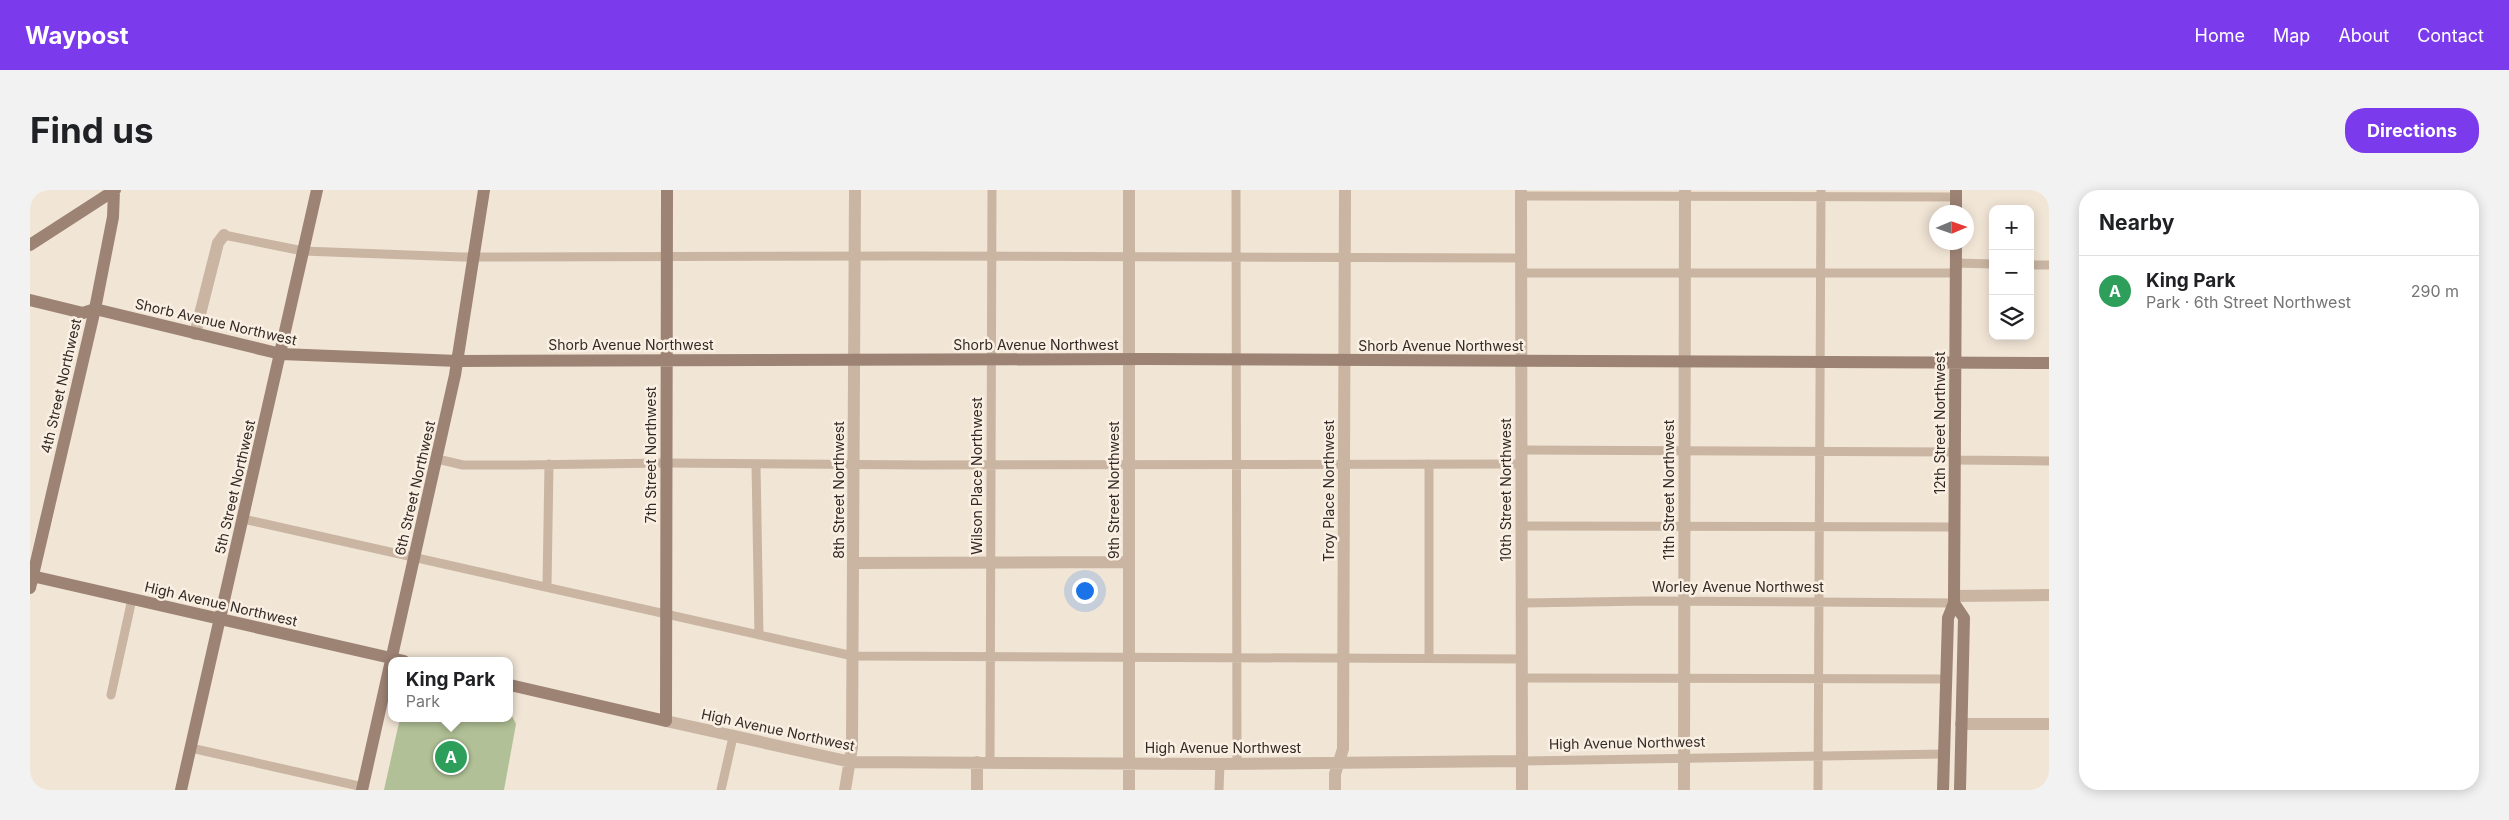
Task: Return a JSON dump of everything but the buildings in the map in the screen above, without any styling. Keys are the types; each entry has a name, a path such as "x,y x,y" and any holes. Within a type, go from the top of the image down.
{"street":[{"path":"30,245 114,190"},
{"name":"4th Street Northwest","path":"31,580 95,309 113,217 114,190"},
{"name":"5th Street Northwest","path":"181,790 317,190"},
{"name":"6th Street Northwest","path":"398,657 414,557 458,361 484,190"},
{"name":"7th Street Northwest","path":"666,721 667,190"},
{"name":"8th Street Northwest","path":"845,790 851,762 853,656 855,190"},
{"name":"9th Street Northwest","path":"1129,190 1129,790"},
{"name":"Troy Place Northwest","path":"1335,790 1335,774 1343,749 1345,190"},
{"name":"10th Street Northwest","path":"1521,193 1522,790"},
{"name":"11th Street Northwest","path":"1684,790 1685,193"},
{"path":"196,334 218,243 224,235"},
{"name":"12th Street Northwest","path":"1943,790 1948,618 1954,600 1956,250"},
{"name":"Shorb Avenue Northwest","path":"30,300 83,313 95,309 281,354 458,361 667,359 1955,361 2049,363"},
{"path":"853,563 1129,562"},
{"name":"High Avenue Northwest","path":"31,580 132,599 389,657"},
{"name":"Worley Avenue Northwest","path":"1954,600 2049,595"},
{"name":"12th Street Northwest","path":"1954,600 1964,618 1960,790"},
{"name":"High Avenue Northwest","path":"513,686 851,762 1237,764 1522,761"},
{"name":"6th Street Northwest","path":"362,788 388,695"},
{"path":"1961,724 2049,724"},
{"name":"Wilson Place Northwest","path":"977,790 984,762"}],"lane":[{"name":"Wilson Place Northwest","path":"984,762 991,658 992,190"},
{"path":"1236,190 1237,764"},
{"path":"1521,193 1956,193"},
{"path":"1818,790 1821,194"},
{"path":"224,235 303,251 474,257 1236,256 1521,258"},
{"path":"1521,273 1685,272 1821,274 1956,268 1989,264"},
{"path":"2034,265 2049,265"},
{"path":"1520,450 1819,451 2049,461"},
{"path":"436,458 463,464 1520,464"},
{"path":"547,586 549,464"},
{"path":"756,464 759,635"},
{"path":"1429,464 1429,658"},
{"path":"243,519 853,656 1522,659"},
{"path":"1521,526 1954,527"},
{"path":"111,695 132,599"},
{"name":"Worley Avenue Northwest","path":"1521,603 1954,600"},
{"path":"1522,678 1946,679"},
{"path":"721,790 734,737"},
{"path":"191,748 362,788"},
{"name":"High Avenue Northwest","path":"1522,761 1944,754"},
{"path":"1219,790 1220,764"}],"green space":[{"path":"513,718 516,724 504,790 384,790 399,722 513,722"}],"place":[{"name":"King Park","path":"451,757"}]}
